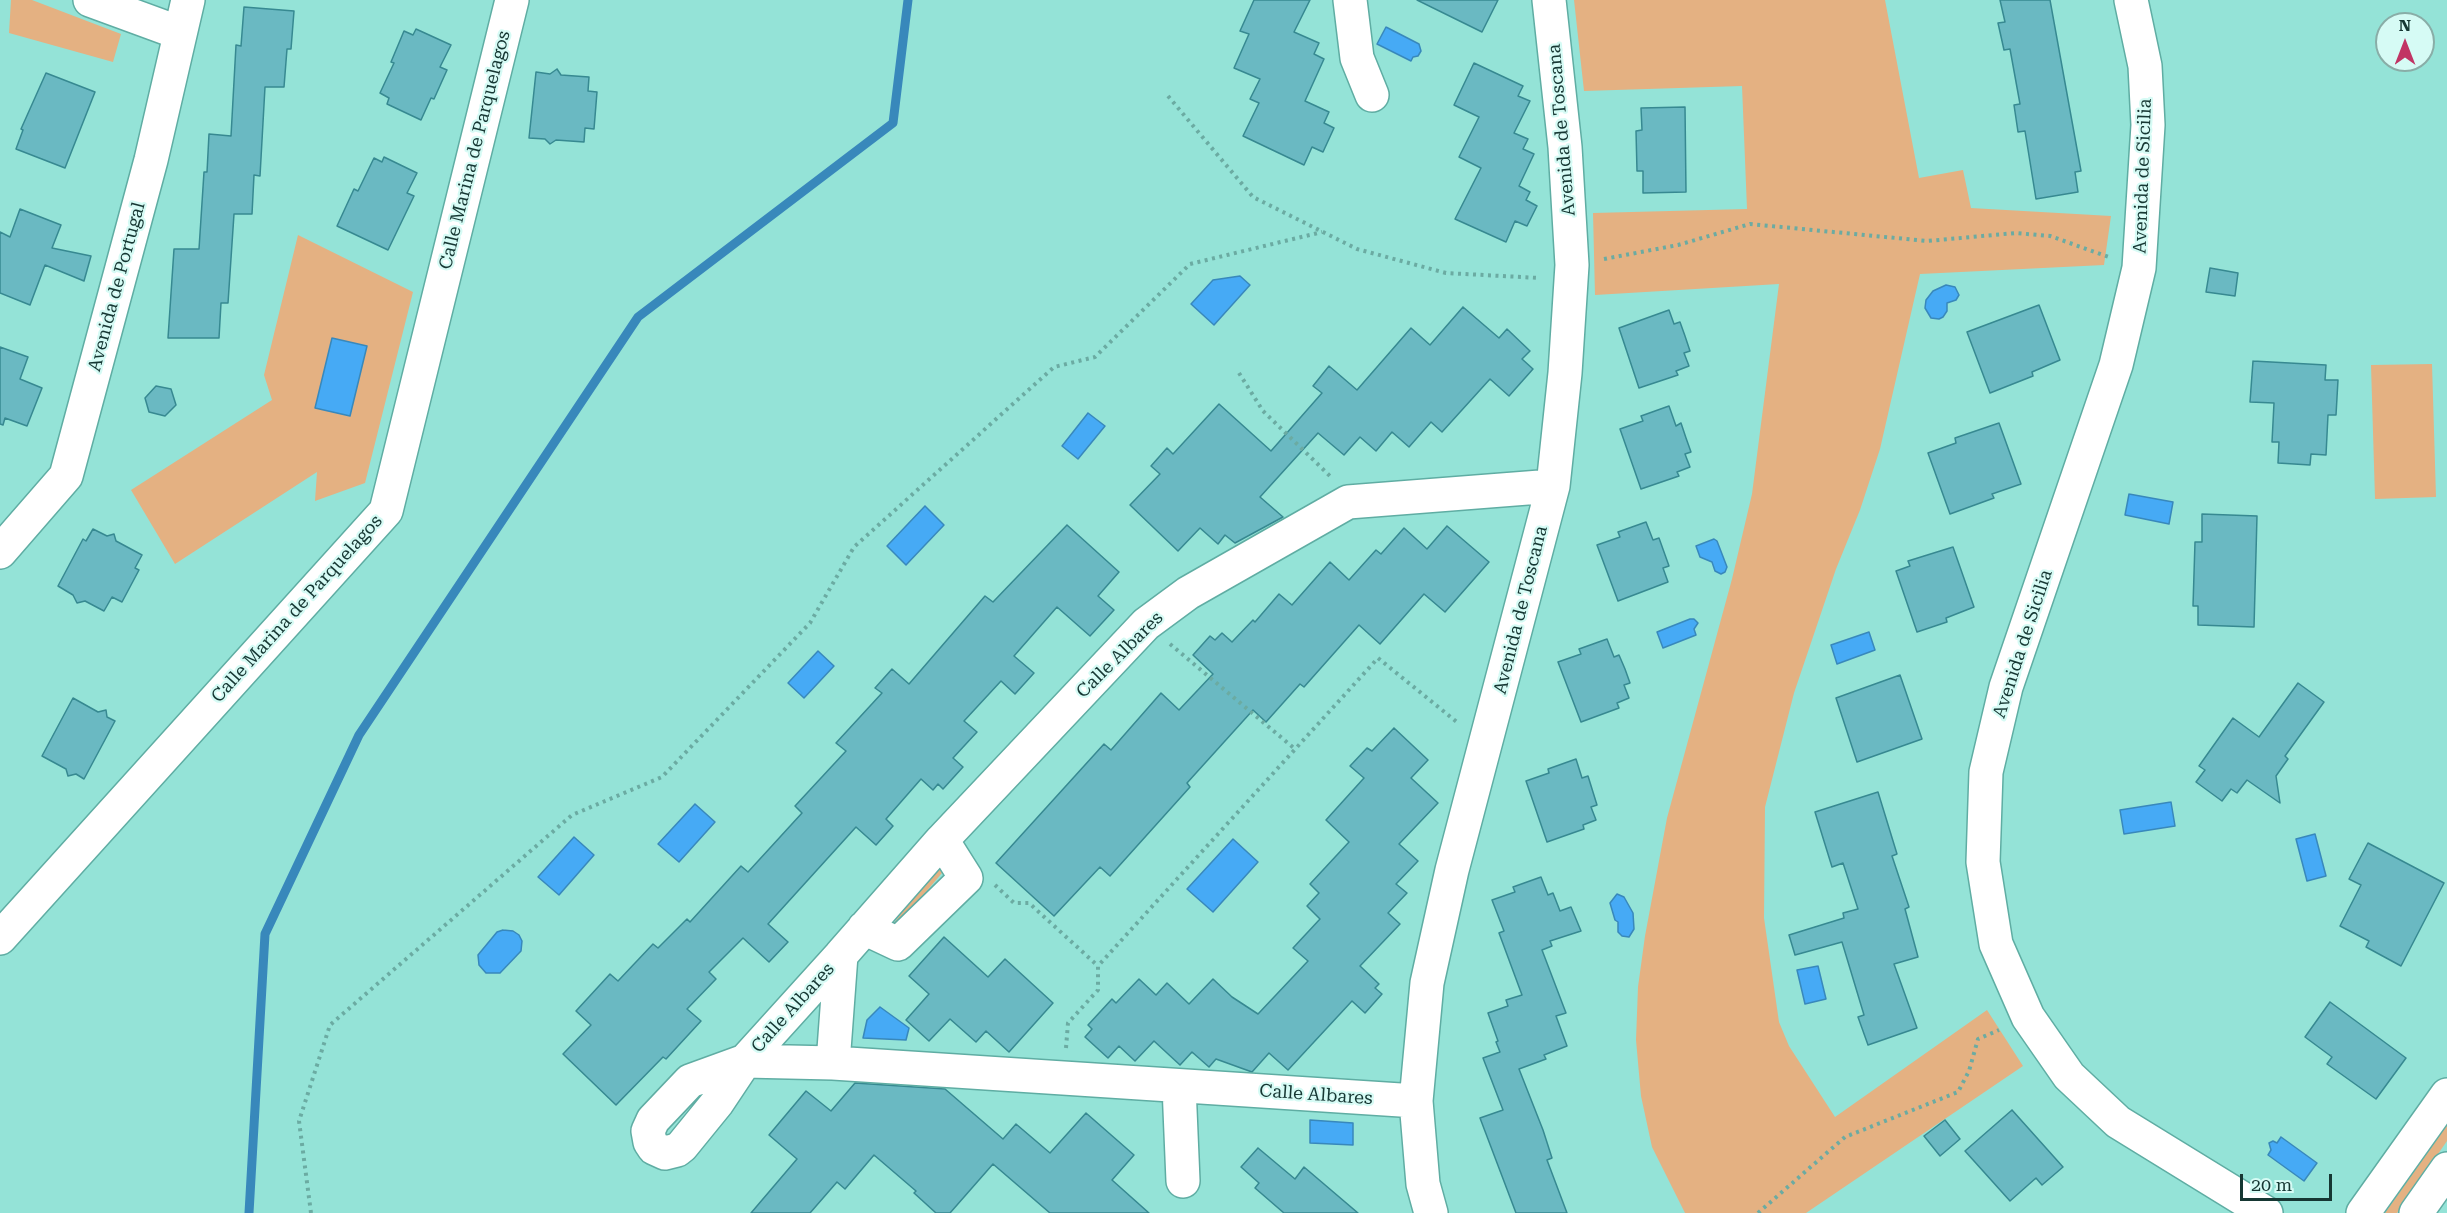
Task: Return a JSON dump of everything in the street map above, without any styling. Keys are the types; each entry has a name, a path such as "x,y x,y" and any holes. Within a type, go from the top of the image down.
{"street":[{"path":"90,0 180,33"},
{"name":"Avenida de Portugal","path":"0,552 66,476 151,160 188,0"},
{"name":"Calle Marina de Parquelagos","path":"0,938 386,511 512,0"},
{"path":"1350,0 1357,58 1372,95"},
{"name":"Avenida de Toscana","path":"1431,1213 1423,1184 1416,1101 1427,982 1452,870 1491,730 1553,486 1565,373 1572,265 1565,147 1549,0"},
{"name":"Avenida de Sicilia","path":"2131,0 2145,66 2148,125 2139,268 2116,365 2006,687 1986,772 1983,862 1996,944 2028,1017 2069,1076 2118,1122 2266,1213"},
{"name":"Calle Albares","path":"1416,1101 833,1063 745,1061 942,840 1146,624 1188,593 1348,502 1553,486"},
{"path":"864,928 898,944 966,878 942,840"},
{"name":"Calle Albares","path":"833,1063 841,955"},
{"path":"1179,1086 1183,1181"},
{"path":"2363,1213 2447,1095"},
{"path":"2416,1213 2447,1169"}],"path":[{"path":"1168,96 1253,197 1357,249 1446,273 1543,278 1572,265 1678,245 1750,224 1927,241 2016,232 2050,236 2139,268"},
{"path":"311,1213 299,1121 330,1025 572,814 662,777 810,622 854,547 1054,368 1095,357 1191,264 1322,231"},
{"path":"1239,373 1263,411 1332,478 1348,502"},
{"path":"1146,624 1295,749"},
{"path":"1064,1078 1068,1023 1098,990 1098,966 1378,658 1455,723 1491,730"},
{"path":"966,878 992,882 1014,903 1029,903 1098,966"},
{"path":"1758,1213 1845,1137 1958,1092 1970,1071 1978,1039 2028,1017"}],"shaded area":[{"path":"11,0 32,0 121,34 113,62 9,33"},
{"path":"1574,0 1885,0 1919,178 1963,170 1971,208 2111,216 2104,265 1920,274 1880,449 1794,693 1765,807 1764,918 1779,1022 1789,1046 1835,1117 1987,1010 2023,1066 1806,1213 1685,1213 1652,1147 1641,1096 1636,1040 1638,987 1645,936 1667,818 1732,579 1752,494 1779,284 1595,295 1593,213 1747,209 1742,86 1584,91"},
{"path":"298,235 413,292 365,483 315,501 317,472 175,564 131,490 272,400 264,375"},
{"path":"2432,364 2436,497 2375,499 2371,365"},
{"path":"937,865 942,869 942,873 891,933 888,931"},
{"path":"2447,1125 2447,1141 2397,1213 2385,1213"}],"water":[{"path":"1386,27 1419,44 1421,51 1418,56 1413,57 1411,61 1377,44"},
{"path":"1240,276 1250,285 1214,325 1191,304 1213,280"},
{"path":"1946,285 1955,287 1959,295 1956,300 1947,303 1947,311 1943,317 1931,318 1925,308 1926,300 1933,291"},
{"path":"332,338 367,346 350,416 315,408"},
{"path":"1088,413 1105,426 1078,459 1062,446"},
{"path":"2129,494 2173,502 2169,524 2125,515"},
{"path":"925,506 944,525 906,565 887,546"},
{"path":"1714,539 1717,541 1727,567 1721,574 1715,571 1712,562 1700,557 1696,546"},
{"path":"1690,619 1698,623 1694,629 1696,635 1663,648 1657,632"},
{"path":"1869,632 1875,650 1837,664 1831,645"},
{"path":"818,651 834,666 804,698 788,683"},
{"path":"2171,802 2175,826 2124,834 2120,810"},
{"path":"695,804 715,822 679,862 658,844"},
{"path":"2315,834 2326,876 2307,881 2296,839"},
{"path":"574,837 594,855 559,895 538,877"},
{"path":"1233,839 1258,862 1213,912 1187,889"},
{"path":"1617,894 1624,897 1633,913 1634,929 1629,937 1622,936 1618,932 1618,922 1615,920 1610,903"},
{"path":"513,931 519,935 522,941 521,951 500,973 486,973 479,965 478,955 497,932"},
{"path":"1818,966 1826,999 1805,1004 1797,970"},
{"path":"880,1007 909,1028 906,1040 863,1038 867,1020"},
{"path":"1310,1120 1353,1123 1353,1145 1310,1143"},
{"path":"2281,1137 2317,1163 2304,1181 2268,1155 2271,1150 2269,1143 2273,1141 2277,1143"}],"building":[{"path":"1254,0 1310,0 1294,32 1319,43 1314,54 1324,59 1305,101 1329,112 1324,123 1334,128 1323,152 1312,147 1304,165 1243,136 1259,103 1250,99 1260,79 1234,68 1249,34 1240,31"},
{"path":"1417,0 1498,0 1482,32"},
{"path":"2000,0 2050,0 2081,171 2075,172 2078,192 2036,199 2025,131 2018,132 2014,105 2020,104 2010,49 2004,50 1998,23 2005,22"},
{"path":"244,7 294,11 291,49 287,49 284,87 265,87 260,176 254,175 252,214 234,214 228,303 221,303 219,338 168,338 174,249 199,249 209,134 231,136 236,45 241,46"},
{"path":"416,29 451,45 440,67 447,70 434,99 431,98 421,120 387,104 389,98 380,93 394,63 391,62 404,31 413,35"},
{"path":"1474,63 1523,86 1518,96 1530,101 1514,133 1528,139 1523,149 1534,154 1519,186 1530,192 1526,200 1537,206 1527,226 1515,221 1506,242 1455,219 1481,168 1459,157 1479,117 1454,105"},
{"path":"557,69 561,75 589,77 588,91 597,92 594,129 585,128 584,142 556,140 550,144 545,139 529,138 536,72 550,74"},
{"path":"46,73 95,92 65,168 16,149 23,130 21,129"},
{"path":"1685,107 1686,192 1643,193 1643,171 1637,171 1636,131 1642,130 1641,108"},
{"path":"384,157 417,173 407,193 414,196 388,250 337,226 354,189 358,191 374,158 382,162"},
{"path":"20,209 61,225 52,248 91,256 84,281 45,265 30,305 0,293 0,232 10,237"},
{"path":"2210,268 2238,273 2235,296 2206,292"},
{"path":"2039,305 2060,360 2032,372 2033,376 1990,393 1967,332"},
{"path":"1463,307 1499,338 1507,329 1530,351 1522,359 1533,369 1509,396 1490,379 1442,432 1431,422 1409,447 1392,432 1376,451 1360,437 1344,455 1318,433 1260,497 1283,517 1235,543 1225,535 1218,544 1200,528 1178,551 1130,505 1160,474 1151,466 1167,448 1173,454 1219,404 1271,451 1322,393 1313,386 1329,366 1357,390 1411,328 1430,345"},
{"path":"1669,310 1674,324 1680,322 1690,351 1684,353 1689,366 1676,371 1678,375 1639,388 1619,328"},
{"path":"0,347 28,357 20,379 42,388 27,426 5,418 3,425 0,424"},
{"path":"2253,361 2326,365 2325,380 2338,380 2336,415 2328,415 2326,455 2311,454 2310,465 2278,463 2279,442 2272,442 2274,403 2250,402"},
{"path":"156,386 171,389 176,405 165,416 149,412 145,398"},
{"path":"1669,406 1676,426 1681,423 1691,452 1685,454 1690,467 1677,472 1679,476 1641,489 1620,429 1643,421 1641,416"},
{"path":"1999,423 2021,484 1992,494 1994,498 1950,514 1928,453 1956,443 1955,438"},
{"path":"2202,514 2257,516 2254,627 2198,625 2198,606 2193,606 2195,542 2202,542"},
{"path":"1646,522 1653,540 1659,538 1669,566 1663,568 1668,582 1618,601 1597,545 1620,537 1618,532"},
{"path":"1067,525 1119,572 1098,596 1114,610 1090,636 1057,607 1014,656 1034,673 1015,694 1001,681 964,721 977,732 953,758 963,767 943,789 938,784 933,790 921,779 886,819 893,826 876,845 856,827 768,924 788,942 769,962 743,938 709,972 716,979 687,1009 701,1021 666,1059 663,1057 616,1105 563,1054 591,1025 576,1011 610,974 618,981 653,944 658,948 687,919 690,922 741,866 748,872 802,813 795,806 846,751 836,743 882,693 875,688 892,669 909,684 985,596 993,602"},
{"path":"1447,526 1489,562 1445,612 1424,594 1380,644 1359,625 1304,687 1300,684 1266,722 1253,710 1187,783 1190,787 1110,876 1100,867 1054,916 996,863 1104,744 1111,750 1161,693 1179,710 1213,674 1193,655 1210,636 1215,640 1222,633 1232,642 1253,620 1255,622 1279,594 1292,605 1330,562 1349,580 1376,550 1381,554 1404,528 1427,549"},
{"path":"93,529 107,536 114,534 116,541 142,555 135,568 139,570 122,602 112,597 104,611 85,601 77,603 73,595 58,586 83,539 86,541"},
{"path":"1953,547 1974,607 1946,618 1947,622 1917,632 1896,571 1910,566 1908,561"},
{"path":"1607,639 1614,657 1619,655 1625,669 1630,683 1624,685 1629,698 1617,703 1619,708 1581,722 1558,662 1581,654 1579,649"},
{"path":"1900,675 1922,739 1857,762 1836,698"},
{"path":"2298,683 2324,702 2285,756 2288,759 2276,776 2280,803 2247,780 2237,793 2231,789 2222,801 2196,782 2205,770 2199,766 2233,718 2259,737"},
{"path":"73,698 98,712 106,710 107,717 115,721 84,779 76,774 68,776 66,769 42,756"},
{"path":"1394,728 1428,760 1411,778 1438,803 1399,844 1418,861 1396,884 1407,893 1388,913 1400,924 1360,966 1379,984 1375,988 1382,994 1365,1013 1352,1001 1288,1070 1269,1053 1252,1072 1216,1059 1209,1067 1192,1052 1180,1065 1154,1041 1135,1061 1119,1046 1108,1058 1085,1037 1092,1029 1088,1025 1112,999 1116,1003 1139,979 1156,995 1167,983 1189,1004 1213,979 1232,997 1258,1014 1308,961 1293,948 1320,919 1307,906 1319,893 1310,884 1349,842 1326,820 1364,778 1350,766 1367,748 1372,751"},
{"path":"1576,759 1582,778 1588,776 1597,805 1591,807 1596,820 1583,825 1584,829 1547,842 1526,781 1549,773 1548,769"},
{"path":"1878,792 1897,854 1892,856 1909,907 1905,909 1918,957 1894,964 1917,1028 1868,1045 1858,1017 1864,1015 1842,942 1795,955 1789,935 1844,918 1843,913 1858,909 1843,863 1832,867 1815,812"},
{"path":"2368,843 2444,883 2401,966 2366,947 2369,941 2340,926 2361,885 2349,879"},
{"path":"1541,877 1548,895 1553,893 1560,911 1571,907 1581,931 1550,941 1552,946 1542,950 1566,1013 1556,1016 1567,1046 1544,1055 1546,1059 1519,1069 1543,1130 1552,1158 1547,1160 1567,1213 1516,1213 1480,1118 1503,1110 1483,1058 1500,1052 1488,1013 1508,1006 1506,1000 1522,995 1499,933 1504,931 1492,900 1515,892 1513,887"},
{"path":"944,937 988,977 1005,959 1053,1003 1009,1052 986,1031 976,1042 950,1019 929,1041 906,1020 929,994 909,976"},
{"path":"2330,1002 2406,1058 2376,1099 2327,1064 2332,1057 2305,1037"},
{"path":"855,1083 945,1089 1003,1139 1016,1124 1050,1153 1086,1113 1134,1155 1112,1180 1149,1213 1050,1213 993,1164 950,1213 936,1213 914,1193 916,1191 874,1155 845,1189 837,1182 810,1213 751,1213 797,1159 769,1135 806,1091 831,1111"},
{"path":"2012,1110 2063,1167 2042,1185 2036,1178 2010,1201 1965,1151"},
{"path":"1945,1120 1960,1139 1940,1156 1924,1136"},
{"path":"1258,1148 1295,1179 1304,1167 1358,1213 1284,1213 1255,1188 1259,1183 1241,1167"}],"waterway":[{"path":"249,1213 265,934 359,735 638,317 893,123 908,0"}]}
